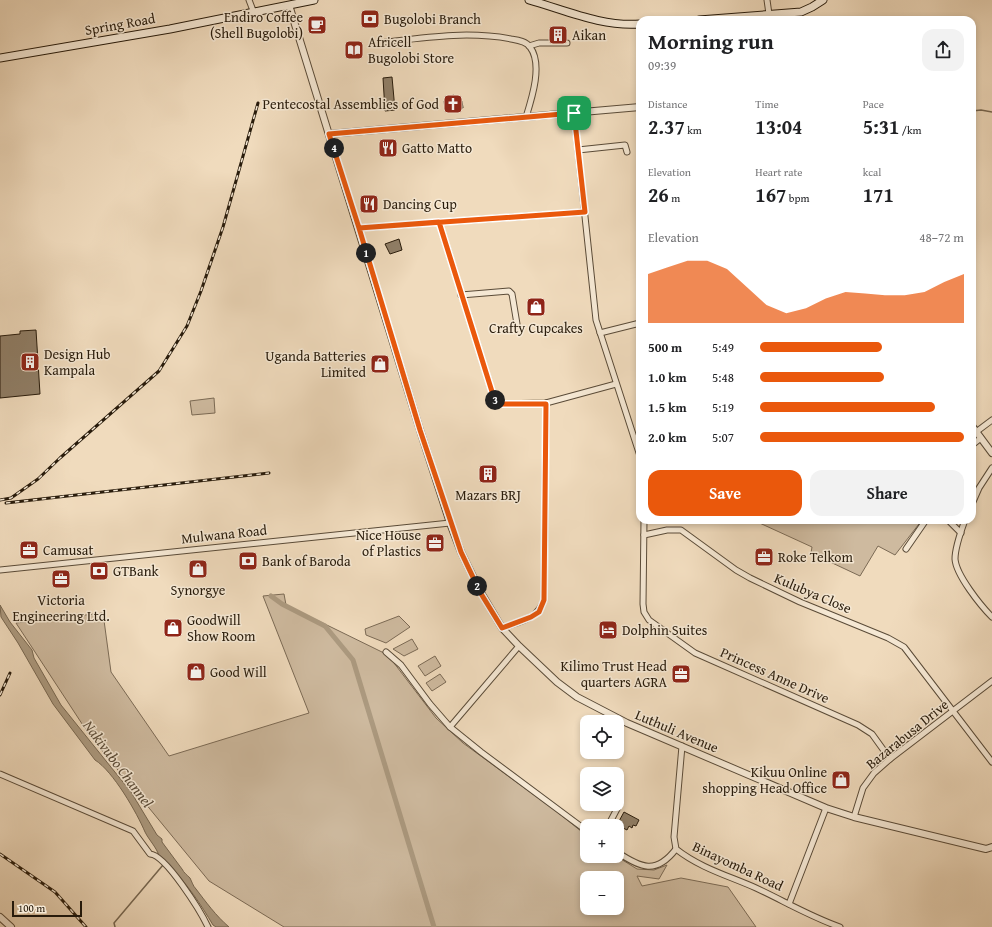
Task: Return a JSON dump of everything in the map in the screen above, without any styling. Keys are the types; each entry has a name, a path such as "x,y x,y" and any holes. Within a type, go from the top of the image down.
{"main road":[{"name":"Spring Road","path":"0,58 170,29 314,0"},
{"path":"529,0 603,22 625,25 636,24"},
{"path":"746,16 769,14 793,16 807,10 823,0"}],"street":[{"path":"249,0 254,13"},
{"path":"767,0 769,14"},
{"name":"Luthuli Avenue","path":"289,5 450,523 461,552 480,592 502,628 557,682 578,697 627,723 826,808 854,817 990,849"},
{"path":"386,42 448,35 476,35 518,40 529,46 534,58 536,81 526,117"},
{"path":"529,46 538,43 567,43"},
{"path":"329,134 636,107"},
{"path":"574,113 594,311 636,444"},
{"path":"578,150 625,145 627,152"},
{"path":"359,228 585,212"},
{"path":"439,222 496,401 500,404 546,404 616,384"},
{"path":"461,295 509,291 512,294 517,324"},
{"path":"600,333 636,324"},
{"path":"502,628 531,617 539,612 544,600 546,404"},
{"path":"992,420 976,432 992,453"},
{"path":"976,442 981,438"},
{"path":"976,495 982,482 992,468"},
{"name":"Mulwana Road","path":"0,570 450,523"},
{"name":"Princess Anne Drive","path":"644,524 643,604 646,616 652,624 695,653 858,725 872,734 890,759"},
{"path":"906,549 923,524"},
{"path":"952,524 961,533"},
{"path":"964,524 955,560 958,570 983,607 992,617"},
{"name":"Kulubya Close","path":"644,534 667,530 680,530 736,570 750,578 800,602 888,638 904,647 992,762"},
{"path":"450,726 519,646"},
{"path":"386,652 401,665 430,704 450,726 481,752 580,825"},
{"name":"Bazarabusa Drive","path":"854,817 866,783 890,759 992,681"},
{"name":"Binayomba Road","path":"682,746 674,837 676,849 696,863 789,904 804,913 840,927"},
{"path":"0,774 133,831 150,854 156,854 164,861 192,899 208,927"},
{"path":"789,904 826,808"},
{"path":"624,857 632,862 646,866 665,861 676,849"},
{"path":"0,917 10,927"}],"shaded area":[{"path":"214,398 215,413 192,415 190,401"},
{"path":"762,524 919,524 895,555 878,546 860,576 811,553 812,547"},
{"path":"284,594 286,605 384,653 394,663 436,718 463,743 580,830 580,863 624,863 624,861 637,869 654,870 667,865 659,879 637,876 642,886 681,878 728,887 756,927 284,927 209,881 90,736 16,623 103,613 111,672 169,756 309,713 263,596"},
{"path":"0,605 10,622 32,650 34,658 61,705 131,792 157,835 162,839 162,842 190,878 195,888 215,914 229,927 216,927 213,925 188,887 159,856 157,850 117,783 102,765 95,760 53,704 18,643 1,617"},
{"path":"399,616 410,627 386,643 366,635 365,629"},
{"path":"412,639 418,649 404,656 393,649"},
{"path":"435,656 441,666 425,676 418,666"},
{"path":"440,674 446,682 432,691 426,683"}],"building":[{"path":"392,77 395,110 385,111 383,78"},
{"name":"Pentecostal Assemblies of God","path":"454,95 455,101 462,101 463,108 454,108 454,111 448,111 448,108 445,109 444,101 450,100 450,96"},
{"path":"399,239 402,250 390,254 385,244"},
{"path":"36,330 40,394 0,398 0,336 20,334 20,331"},
{"path":"624,812 639,820 636,826 633,825 632,828 629,826 627,830 624,828 624,819 620,819"}],"waterway":[{"path":"976,111 992,112"},
{"path":"271,596 282,604 325,626 353,660 434,927"},
{"path":"115,927 114,923 163,865"}],"railway":[{"path":"0,500 11,498 38,479 159,371 187,326 201,291 223,227 258,103"},
{"path":"6,503 269,473"},
{"path":"0,695 10,673"},
{"path":"0,854 55,892 86,927"}],"place":[{"name":"Bugolobi Branch","path":"370,19"},
{"name":"Endiro Coffee (Shell Bugolobi)","path":"317,25"},
{"name":"Aikan","path":"558,35"},
{"name":"Africell Bugolobi Store","path":"354,50"},
{"name":"Pentecostal Assemblies of God","path":"453,104"},
{"name":"Gatto Matto","path":"388,148"},
{"name":"Dancing Cup","path":"369,204"},
{"name":"Crafty Cupcakes","path":"536,307"},
{"name":"Design Hub Kampala","path":"30,362"},
{"name":"Uganda Batteries Limited","path":"380,364"},
{"name":"Mazars BRJ","path":"488,474"},
{"name":"Nice House of Plastics","path":"435,543"},
{"name":"Camusat","path":"29,550"},
{"name":"Roke Telkom","path":"764,557"},
{"name":"Bank of Baroda","path":"248,561"},
{"name":"Synorgye","path":"198,569"},
{"name":"GTBank","path":"99,571"},
{"name":"Victoria Engineering Ltd.","path":"61,579"},
{"name":"GoodWill Show Room","path":"173,628"},
{"name":"Dolphin Suites","path":"608,630"},
{"name":"Good Will","path":"196,672"},
{"name":"Kilimo Trust Head quarters AGRA","path":"681,674"},
{"name":"Kikuu Online shopping Head Office","path":"841,780"}],"route":[{"path":"574,113 329,134 359,228 399,225 439,222 496,401 500,404 546,404 544,600 539,612 531,617 502,628 480,592 461,552 450,523 420,430 359,228 439,222 585,212 574,113"}],"water label":[{"name":"Nakivubo Channel","path":"118,764"}]}
